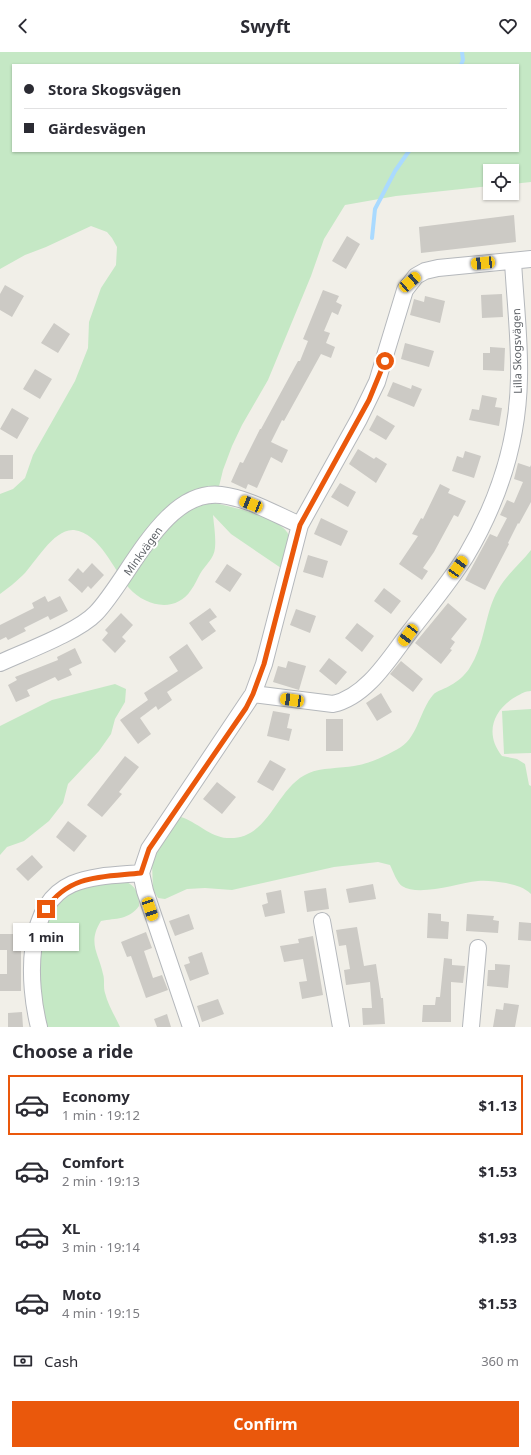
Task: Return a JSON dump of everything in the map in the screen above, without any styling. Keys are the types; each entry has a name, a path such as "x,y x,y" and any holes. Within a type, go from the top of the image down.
{"street":[{"path":"191,1027 150,909 141,873 149,849 253,694 264,664 300,525 359,419 377,382 385,361 401,300 410,282 425,271 438,268 531,258"},
{"name":"Lilla Skogsvägen","path":"253,694 333,704 343,702 355,695 390,658 465,557 477,537 498,489 511,445 516,417 519,364 513,261"},
{"name":"Minkvägen","path":"0,663 78,626 91,617 113,593 160,526 180,507 191,501 210,495 230,496 300,525"},
{"path":"38,1027 34,995 33,946 39,922 49,904 60,891 78,882 141,873"},
{"path":"322,921 341,1027"},
{"path":"471,1027 478,948"}],"green space":[{"path":"0,52 531,52 531,182 519,183 519,164 483,164 483,187 396,196 345,205 324,239 311,276 268,380 242,425 232,446 223,470 215,503 256,514 278,524 285,530 289,536 281,568 231,534 213,515 215,548 213,555 191,590 185,597 177,602 161,605 144,600 123,581 99,545 83,533 74,530 59,534 52,540 28,570 15,583 0,594 0,494 13,489 25,478 33,455 75,381 88,348 89,322 101,288 116,265 117,247 112,238 107,232 91,226 25,255 0,269"},
{"path":"531,550 531,691 517,696 502,708 494,723 493,739 496,748 502,756 517,759 525,764 529,785 531,786 531,894 516,886 506,883 485,881 470,882 428,890 409,889 400,884 390,865 378,862 334,867 232,890 205,888 187,889 165,899 158,898 153,890 152,863 162,838 172,821 181,817 221,837 241,837 253,831 263,822 288,789 297,780 309,773 319,770 366,763 390,753 407,742 433,695 456,682 469,669 479,649 493,599 505,579"},
{"path":"115,684 126,689 125,702 115,719 111,734 99,751 68,784 63,803 49,821 24,841 7,847 0,855 0,726 52,700"},
{"path":"531,709 531,753 504,754 502,711"},
{"path":"124,881 136,890 139,906 135,911 127,916 101,921 97,929 94,942 104,976 104,991 120,1027 44,1027 37,953 41,930 62,897 78,886"}],"building":[{"path":"514,215 516,242 421,253 419,227"},
{"path":"347,236 360,244 346,269 332,261"},
{"path":"5,285 24,296 12,317 0,310 0,294"},
{"path":"323,290 339,296 336,302 342,305 338,315 332,312 324,331 330,333 326,343 335,347 331,358 321,354 284,421 282,420 271,442 288,450 282,463 271,457 257,488 248,484 246,489 231,482 240,462 243,463 298,361 300,361 308,341 303,339"},
{"path":"502,294 503,317 482,318 481,295"},
{"path":"425,296 445,301 440,323 410,315 414,299 424,302"},
{"path":"54,323 70,334 58,353 41,343"},
{"path":"405,343 434,351 429,367 401,359"},
{"path":"490,347 505,348 504,371 483,370 483,353 490,353"},
{"path":"35,369 52,379 40,399 23,389"},
{"path":"393,382 411,389 412,385 422,389 414,407 387,396"},
{"path":"482,395 497,398 495,407 502,408 499,426 469,420 472,409 479,410"},
{"path":"12,408 29,418 17,439 0,429"},
{"path":"377,415 395,426 386,440 369,430"},
{"path":"358,449 374,459 376,457 387,464 376,483 349,464"},
{"path":"465,451 481,456 474,478 452,471 457,456 463,458"},
{"path":"0,455 13,455 13,479 0,479"},
{"path":"518,463 530,467 531,465 531,502 519,524 518,523 508,543 509,544 485,590 465,580 490,534 497,537 507,518 500,515 507,500 514,503 523,482 514,479"},
{"path":"340,483 356,492 348,507 331,497"},
{"path":"440,484 450,489 448,493 466,501 458,517 454,515 434,552 423,568 428,571 422,580 399,564 418,536 412,534 421,518 423,519"},
{"path":"321,518 348,531 341,546 314,534"},
{"path":"308,555 328,561 323,578 303,572"},
{"path":"92,563 104,575 91,589 88,586 82,593 68,580 78,568 83,573"},
{"path":"227,564 242,574 230,592 215,582"},
{"path":"384,588 401,601 391,614 374,601"},
{"path":"45,596 48,602 60,596 68,611 50,620 48,616 24,628 26,631 8,640 6,637 0,640 0,625 34,608 32,603"},
{"path":"448,603 467,619 451,639 455,642 450,649 452,650 441,664 415,643"},
{"path":"210,608 217,617 209,622 216,631 202,641 189,623"},
{"path":"296,609 316,616 310,633 290,625"},
{"path":"121,613 133,625 122,637 126,641 115,653 102,640 108,633 105,630"},
{"path":"357,623 374,636 362,652 345,638"},
{"path":"187,644 203,668 167,692 172,700 158,710 156,706 140,718 151,734 138,744 120,720 148,700 144,693 178,671 169,657"},
{"path":"75,648 82,663 69,669 72,675 58,681 55,677 27,690 30,696 16,702 8,685 17,680 15,677 58,660 57,657"},
{"path":"329,658 347,672 336,685 319,671"},
{"path":"288,661 306,666 299,690 273,682 278,666 286,668"},
{"path":"401,661 423,679 413,692 390,674"},
{"path":"381,693 392,712 377,721 366,703"},
{"path":"273,711 290,714 287,728 292,729 289,741 267,736"},
{"path":"326,719 343,719 343,751 326,751"},
{"path":"125,756 139,767 119,792 122,794 102,817 87,805"},
{"path":"270,760 286,769 273,791 257,782"},
{"path":"217,782 236,797 222,814 203,799"},
{"path":"68,821 87,836 74,852 56,837"},
{"path":"32,855 43,867 28,881 16,869"},
{"path":"373,884 376,899 349,903 346,889"},
{"path":"326,888 329,909 307,912 304,891"},
{"path":"281,890 285,913 265,917 262,905 268,903 266,893"},
{"path":"428,913 441,914 441,921 449,922 448,939 427,938"},
{"path":"189,914 194,929 175,936 169,921"},
{"path":"467,914 494,916 493,920 499,921 498,933 466,931"},
{"path":"519,922 531,923 531,941 518,940"},
{"path":"357,927 364,966 376,964 381,998 383,998 385,1024 363,1025 362,1008 372,1008 370,982 346,985 344,970 350,969 346,945 339,946 336,930"},
{"path":"146,932 152,948 144,951 153,978 162,975 168,990 146,998 131,956 127,957 121,942"},
{"path":"0,934 21,934 21,991 0,991 0,974 7,974 7,950 0,950"},
{"path":"313,936 323,995 302,999 299,982 307,981 303,959 284,962 280,946 299,943 298,939"},
{"path":"202,952 209,974 190,981 184,965 190,963 188,957"},
{"path":"444,958 452,959 452,965 465,966 463,983 451,982 451,1022 422,1022 423,1005 435,1005 436,997 440,997"},
{"path":"495,964 510,965 508,988 487,986 488,970 495,970"},
{"path":"218,999 224,1014 202,1022 197,1006"},
{"path":"504,1003 519,1005 515,1027 493,1027 496,1009 503,1010"},
{"path":"22,1012 23,1027 8,1027 8,1013"},
{"path":"167,1014 171,1027 157,1027 154,1019"}],"waterway":[{"path":"461,64 463,60 462,52"},
{"path":"372,238 375,209 395,171 408,152"}],"route":[{"path":"46,909 52,899 60,891 71,884 88,879 141,873 149,849 246,708 264,664 300,525 369,400 385,361"}]}
